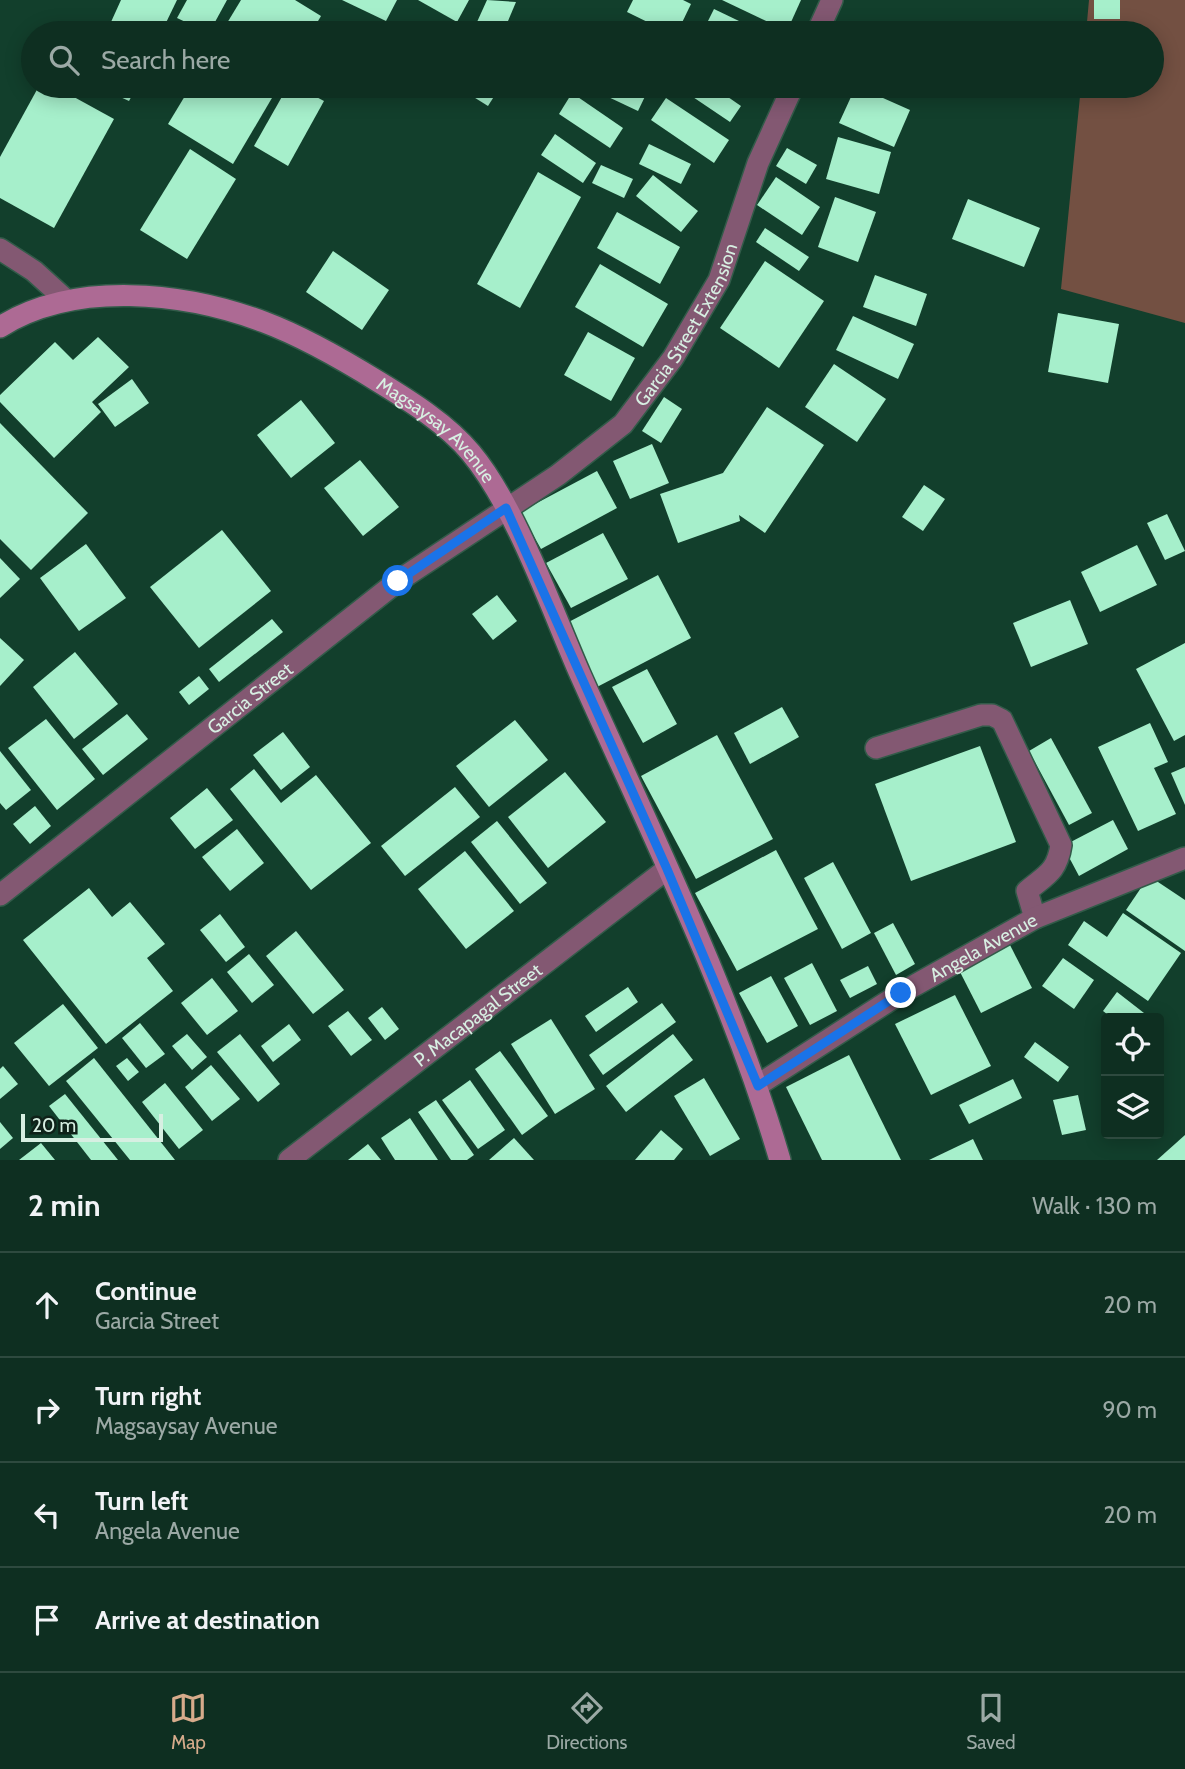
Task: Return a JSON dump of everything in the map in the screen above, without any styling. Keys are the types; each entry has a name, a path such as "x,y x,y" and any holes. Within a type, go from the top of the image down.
{"street":[{"path":"822,21 832,0"},
{"name":"Garcia Street Extension","path":"506,508 558,475 623,424 673,358 719,280 758,163 788,98"},
{"path":"0,249 34,271 66,300"},
{"name":"Magsaysay Avenue","path":"0,327 22,313 66,300 124,296 192,302 263,322 337,356 413,403 471,452 506,508 667,869 758,1086 780,1160"},
{"name":"Garcia Street","path":"0,895 398,581 506,508"},
{"path":"876,748 981,715 992,715 1002,720 1061,845 1059,862 1045,879 1027,891 1035,918"},
{"name":"Angela Avenue","path":"758,1086 901,993 1035,918 1185,858"},
{"name":"P. Macapagal Street","path":"289,1160 667,869"}],"shaded area":[{"path":"1089,0 1185,0 1185,323 1061,289 1080,98 1164,98 1164,21 1087,21"}],"building":[{"path":"121,0 177,0 167,21 111,21"},
{"path":"187,0 227,0 216,21 183,21 177,18"},
{"path":"241,0 295,0 321,16 318,21 228,21"},
{"path":"342,0 397,0 386,21"},
{"path":"418,0 469,0 455,21"},
{"path":"487,0 516,2 508,21 477,21"},
{"path":"633,0 683,0 691,4 683,21 645,21 627,12"},
{"path":"722,0 801,0 792,21 766,21"},
{"path":"1094,0 1120,0 1120,19 1094,19"},
{"path":"714,9 739,21 708,21"},
{"path":"32,98 76,98 114,119 54,228 0,198 0,157"},
{"path":"184,98 272,98 233,164 168,124"},
{"path":"281,98 318,98 324,101 288,166 254,146"},
{"path":"475,98 493,98 488,106"},
{"path":"569,98 579,98 623,128 610,148 559,114"},
{"path":"610,98 644,98 638,111"},
{"path":"666,98 729,140 714,163 651,120"},
{"path":"694,98 729,98 741,106 730,122"},
{"path":"850,98 883,98 910,110 894,147 839,123"},
{"path":"555,134 596,163 583,183 541,155"},
{"path":"838,137 891,152 879,194 826,179"},
{"path":"649,144 691,164 681,184 639,164"},
{"path":"787,148 817,165 806,184 776,166"},
{"path":"190,149 236,179 187,259 140,230"},
{"path":"601,165 633,179 624,198 592,183"},
{"path":"538,172 581,197 520,308 477,284"},
{"path":"653,175 698,211 681,232 636,196"},
{"path":"776,177 820,207 802,235 757,205"},
{"path":"835,197 876,212 858,262 818,247"},
{"path":"968,199 1040,228 1024,267 952,239"},
{"path":"617,212 680,247 660,284 597,248"},
{"path":"765,228 809,257 799,271 756,242"},
{"path":"333,251 389,290 362,330 306,292"},
{"path":"765,261 824,301 779,368 720,328"},
{"path":"600,264 668,304 643,347 575,307"},
{"path":"875,275 927,294 916,326 863,307"},
{"path":"1058,313 1119,324 1108,383 1048,372"},
{"path":"853,316 914,344 898,379 836,350"},
{"path":"588,332 635,358 611,401 564,375"},
{"path":"98,337 129,367 92,402 101,412 54,458 0,402 0,395 55,342 73,360"},
{"path":"834,364 886,399 857,442 805,407"},
{"path":"132,379 149,403 115,427 98,404"},
{"path":"664,397 682,409 661,443 642,431"},
{"path":"301,400 335,443 291,478 257,435"},
{"path":"767,407 824,445 765,533 739,515 740,521 678,543 660,494 723,473"},
{"path":"0,423 88,513 31,570 0,539"},
{"path":"652,444 669,483 630,499 613,461"},
{"path":"360,460 399,507 363,536 324,488"},
{"path":"597,471 617,508 541,549 520,512"},
{"path":"924,485 945,499 923,531 902,517"},
{"path":"1167,514 1185,551 1165,560 1147,523"},
{"path":"222,530 271,591 199,648 150,587"},
{"path":"603,533 628,579 571,608 546,563"},
{"path":"86,544 126,598 79,631 40,578"},
{"path":"1137,545 1157,585 1100,612 1081,572"},
{"path":"0,558 20,579 0,598"},
{"path":"658,575 691,638 597,687 563,625"},
{"path":"497,595 517,621 493,640 472,614"},
{"path":"1070,600 1088,644 1031,667 1013,623"},
{"path":"272,619 283,632 219,682 209,669"},
{"path":"0,638 24,660 0,686"},
{"path":"1185,643 1185,735 1174,741 1136,669"},
{"path":"75,652 118,704 74,739 33,687"},
{"path":"647,669 677,724 643,743 612,687"},
{"path":"199,676 209,689 189,705 179,692"},
{"path":"782,707 799,737 750,764 734,733"},
{"path":"127,714 148,739 103,775 82,749"},
{"path":"46,719 95,779 57,810 8,748"},
{"path":"515,720 548,760 489,807 456,766"},
{"path":"1150,723 1168,762 1154,768 1176,814 1138,831 1098,747"},
{"path":"283,732 310,767 281,790 253,755"},
{"path":"717,735 773,839 696,879 641,776"},
{"path":"1051,738 1092,813 1069,825 1029,751"},
{"path":"980,746 1016,842 911,881 875,784"},
{"path":"0,751 31,790 6,810 0,803"},
{"path":"1185,767 1185,805 1171,773"},
{"path":"254,769 281,803 316,775 371,843 311,890 230,789"},
{"path":"565,772 606,822 548,868 508,817"},
{"path":"455,787 480,817 405,876 381,846"},
{"path":"207,788 233,820 195,849 170,818"},
{"path":"35,806 51,826 30,844 13,824"},
{"path":"1113,820 1128,849 1079,876 1063,846"},
{"path":"497,821 547,883 520,904 471,842"},
{"path":"237,829 264,863 230,891 202,857"},
{"path":"776,850 818,929 737,971 695,893"},
{"path":"465,851 514,911 466,949 418,889"},
{"path":"833,862 871,933 842,949 804,878"},
{"path":"1149,876 1185,900 1185,951 1126,910"},
{"path":"89,888 112,917 130,902 165,944 147,958 173,991 106,1044 23,940"},
{"path":"1123,913 1181,953 1148,1001 1068,945 1084,921 1107,937"},
{"path":"220,914 245,947 226,962 200,930"},
{"path":"893,923 915,964 896,975 874,933"},
{"path":"296,931 344,990 313,1014 266,956"},
{"path":"1010,945 1032,988 981,1013 959,970"},
{"path":"249,954 274,985 252,1003 227,972"},
{"path":"1063,958 1094,980 1074,1009 1042,986"},
{"path":"812,963 837,1011 810,1025 784,978"},
{"path":"868,966 877,984 850,998 840,980"},
{"path":"771,976 798,1026 767,1043 739,993"},
{"path":"212,978 238,1011 207,1035 181,1003"},
{"path":"628,987 638,1002 596,1032 585,1016"},
{"path":"1117,992 1144,1013 1106,1013 1103,1011"},
{"path":"955,995 991,1066 931,1095 895,1024"},
{"path":"662,1003 676,1022 603,1075 589,1055"},
{"path":"63,1004 98,1048 49,1086 14,1043"},
{"path":"382,1007 399,1029 385,1040 368,1018"},
{"path":"348,1011 372,1040 351,1056 328,1026"},
{"path":"551,1019 595,1089 555,1114 511,1044"},
{"path":"140,1023 165,1054 146,1068 122,1038"},
{"path":"289,1024 301,1040 273,1062 261,1046"},
{"path":"187,1034 207,1057 192,1070 172,1046"},
{"path":"240,1034 280,1084 258,1102 217,1052"},
{"path":"673,1034 693,1060 626,1112 606,1086"},
{"path":"1035,1042 1069,1067 1058,1082 1024,1057"},
{"path":"500,1051 548,1116 522,1135 475,1069"},
{"path":"849,1055 901,1160 822,1160 786,1087"},
{"path":"94,1058 175,1160 130,1160 66,1081"},
{"path":"127,1058 139,1072 128,1081 116,1066"},
{"path":"211,1065 240,1099 212,1121 185,1087"},
{"path":"3,1066 18,1084 0,1099 0,1069"},
{"path":"704,1078 740,1139 710,1156 674,1096"},
{"path":"1013,1079 1022,1098 969,1124 959,1105"},
{"path":"470,1080 505,1130 478,1149 442,1100"},
{"path":"165,1083 203,1130 179,1149 142,1102"},
{"path":"65,1094 118,1160 91,1160 49,1106"},
{"path":"1078,1095 1086,1130 1062,1135 1053,1100"},
{"path":"436,1100 474,1155 467,1160 451,1160 418,1112"},
{"path":"410,1118 438,1160 395,1160 381,1138"},
{"path":"0,1122 13,1138 0,1149"},
{"path":"661,1130 683,1149 674,1160 635,1160"},
{"path":"1185,1135 1185,1160 1157,1160"},
{"path":"514,1138 534,1160 489,1160"},
{"path":"973,1139 983,1160 929,1160"},
{"path":"41,1143 55,1160 19,1160"},
{"path":"368,1144 381,1160 348,1160"}],"route":[{"path":"398,581 506,508 667,869 758,1086 901,993"}]}
